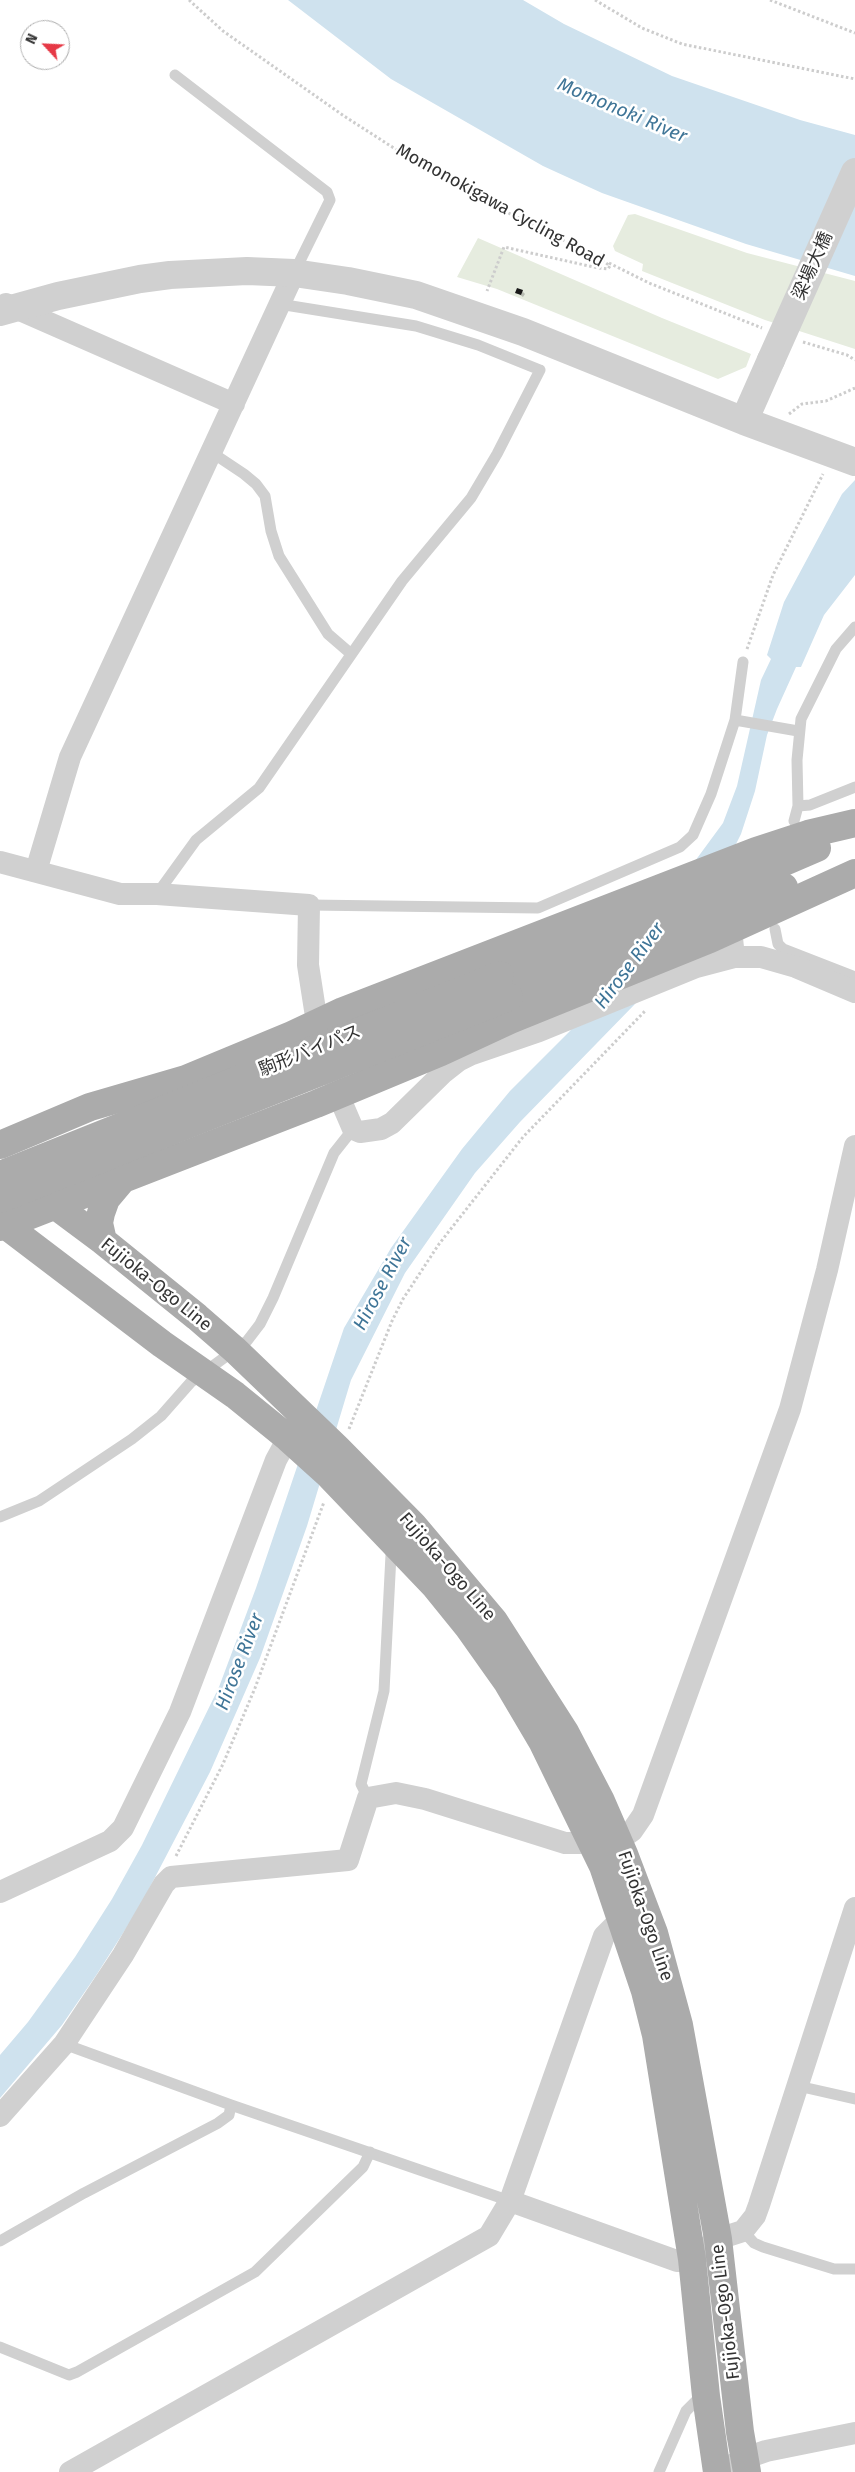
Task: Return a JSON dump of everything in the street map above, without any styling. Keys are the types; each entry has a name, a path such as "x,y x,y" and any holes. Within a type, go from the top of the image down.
{"main road":[{"path":"624,916 756,852 808,834 855,823"},
{"path":"0,1145 90,1107 186,1079 343,1011 624,916 745,879 855,832"},
{"path":"2,1225 56,1207 338,1094 554,1002 722,926 855,859"},
{"path":"722,926 855,873"},
{"name":"駒形バイパス","path":"0,1199 504,986 624,916"},
{"name":"駒形バイパス","path":"0,1175 504,986 603,957 722,926"},
{"name":"Fujioka-Ogo Line","path":"0,1164 103,1241 235,1350 295,1432 327,1485 397,1545 468,1627 507,1682 543,1743 591,1840 622,1918 645,1991 656,2035 692,2259 706,2396 718,2472"},
{"path":"103,1241 99,1224 101,1213 106,1199 122,1180"},
{"path":"2,1225 202,1373 235,1396 295,1432"},
{"name":"Fujioka-Ogo Line","path":"295,1432 342,1441 494,1621 565,1732 619,1840 654,1933 679,2025 730,2235 740,2432 746,2465"}],"street":[{"name":"梁場大橋","path":"744,421 855,172"},
{"path":"5,307 147,278 218,272 294,273 416,295 523,332 744,421 838,462"},
{"path":"36,871 70,756 294,273"},
{"path":"5,307 234,404"},
{"path":"0,862 120,894 157,894 308,905 308,964 312,995 338,1094 353,1129 360,1132 381,1129 392,1123 458,1061 487,1048 539,1031 696,968 734,957 761,957 796,967 855,992"},
{"path":"722,926 734,957"},
{"path":"619,1840 632,1831 643,1815 790,1409 827,1270 855,1146"},
{"path":"0,1892 110,1841 123,1828 180,1712 276,1460 295,1432"},
{"path":"0,2116 64,2044 123,1955 164,1884 171,1877 348,1860 368,1798 396,1793 425,1799 564,1843 591,1840"},
{"path":"510,2201 664,2257 677,2260 692,2259 730,2235 755,2216 855,1908"},
{"path":"70,2472 489,2236 510,2201 604,1936 622,1918"},
{"path":"718,2472 746,2465 766,2451 855,2433"}],"lane":[{"path":"175,75 327,192 330,200 294,273"},
{"path":"157,894 196,840 258,788 350,653 402,582 471,498 498,454 540,370 478,345 416,326 279,304"},
{"path":"211,452 244,474 256,484 265,496 271,531 279,556 328,634 350,653"},
{"path":"794,821 798,806 793,730 836,649 855,627"},
{"path":"308,905 538,908 680,847 693,835 703,814 739,720 743,662"},
{"path":"739,720 793,730"},
{"path":"798,806 810,805 855,787"},
{"path":"775,929 778,944 783,949 855,977"},
{"path":"0,1517 39,1501 132,1439 162,1416 191,1382 247,1341 260,1324 280,1282 334,1152 353,1129"},
{"path":"368,1798 361,1784 384,1691 391,1554 397,1545"},
{"path":"64,2044 232,2105 510,2201"},
{"path":"798,2086 855,2099"},
{"path":"0,2241 92,2189 218,2123 229,2115 232,2105"},
{"path":"0,2347 69,2375 77,2372 254,2272 363,2167 370,2152"},
{"path":"730,2235 834,2269 855,2269"},
{"path":"658,2472 686,2411 696,2401 706,2396"}],"path":[{"name":"Momonokigawa Cycling Road","path":"189,0 232,36 344,116 428,170 486,202 608,263 610,266 608,269 598,268 504,247 487,292"},
{"path":"594,0 642,28 682,44 855,79"},
{"path":"770,0 855,33"},
{"path":"608,263 649,283 771,332"},
{"path":"795,340 847,355 855,360"},
{"path":"788,414 802,404 826,401 855,388"},
{"path":"743,662 773,575 838,462"},
{"path":"342,1441 392,1321 439,1244 492,1175 524,1138 647,1009"},
{"path":"175,1858 223,1764 255,1688 327,1485"}],"shaded area":[{"path":"635,214 747,253 855,281 855,349 765,320 642,271 643,264 615,251 613,246 628,215"},
{"path":"478,238 662,318 751,354 746,367 718,379 497,289 457,277"}],"water":[{"name":"Momonoki River","path":"288,0 523,0 564,24 672,76 800,120 855,135 855,276 746,244 602,193 543,166 391,79"},
{"name":"Hirose River","path":"855,480 855,575 824,615 801,667 796,667 777,709 767,735 755,791 741,834 721,874 635,1004 520,1122 475,1173 405,1273 351,1380 307,1526 260,1658 210,1772 139,1908 97,1974 62,2025 0,2098 0,2055 28,2022 75,1957 112,1899 142,1845 219,1687 256,1588 344,1328 391,1248 462,1149 510,1091 570,1031 723,823 737,786 761,680 771,659 767,655 784,602 842,494"}],"building":[{"path":"517,288 523,290 521,295 515,293"}]}
